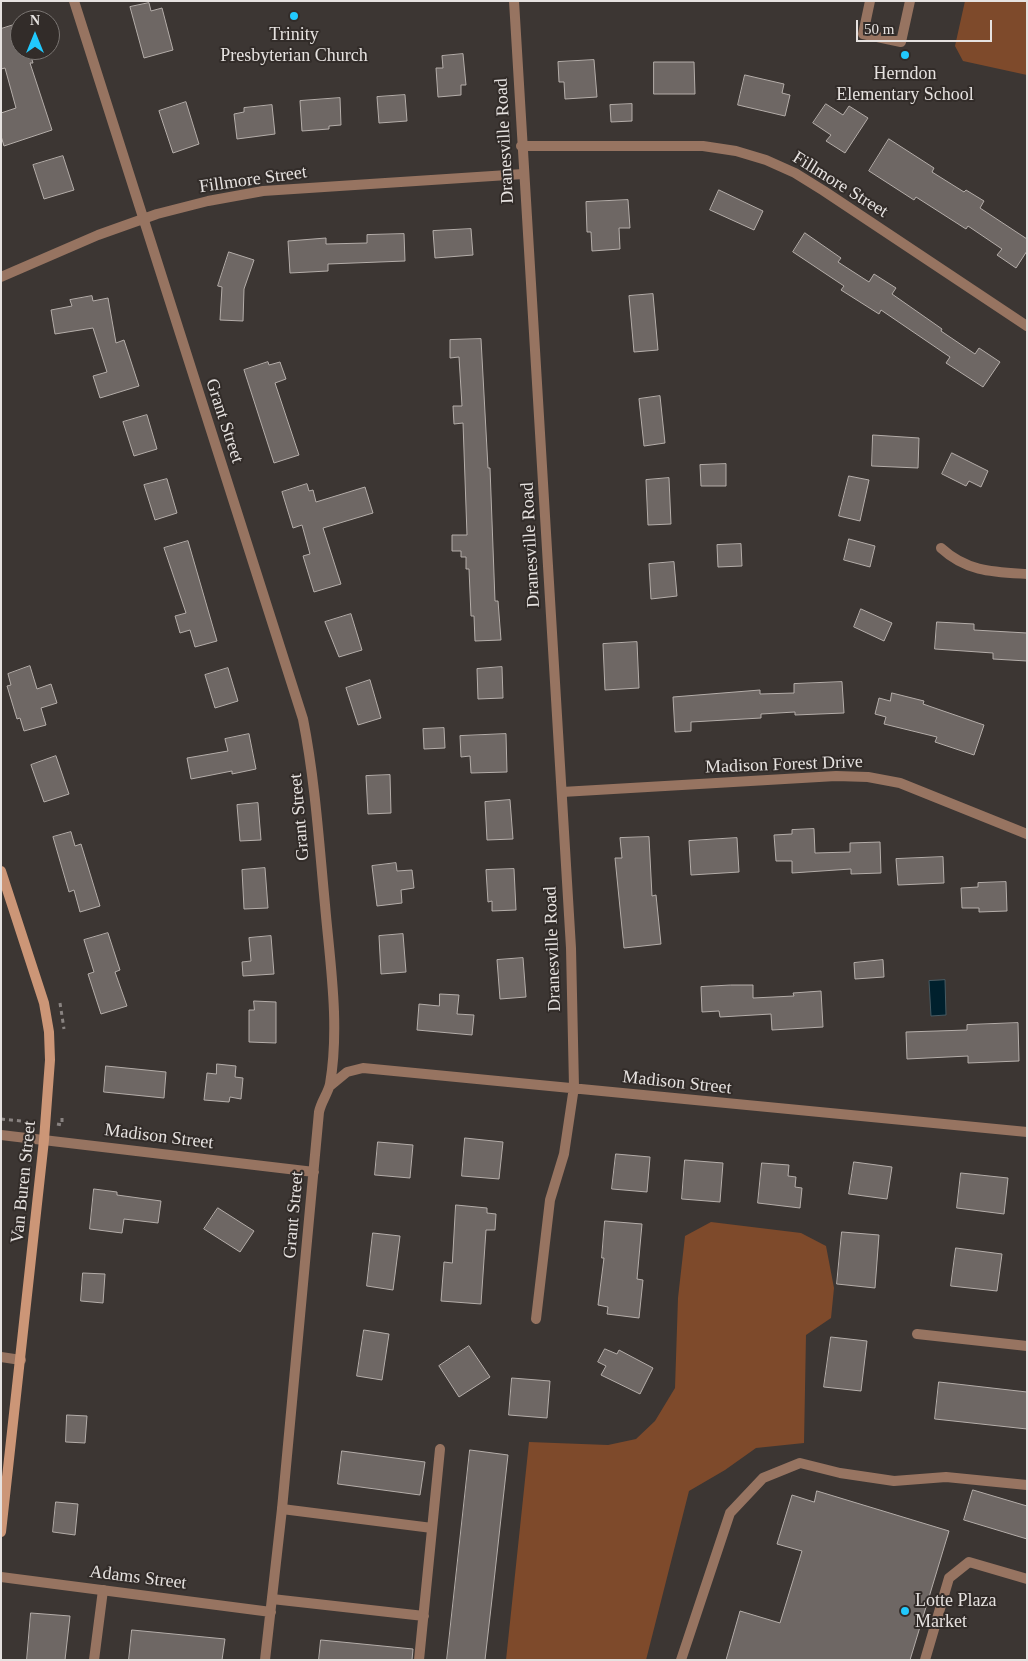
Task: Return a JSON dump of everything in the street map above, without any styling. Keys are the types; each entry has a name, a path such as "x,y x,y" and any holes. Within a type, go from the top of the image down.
{"street":[{"name":"Grant Street","path":"74,1 303,719 312,762 333,991 334,1036 330,1086 322,1099 319,1112 266,1660"},
{"name":"Dranesville Road","path":"514,1 522,174 571,948 574,1087 564,1154 550,1200 536,1319"},
{"path":"870,1 863,34 901,42 910,1"},
{"name":"Fillmore Street","path":"521,146 703,146 736,151 766,160 795,173 824,191 1027,326"},
{"name":"Fillmore Street","path":"1,277 98,235 142,219 208,200 263,191 522,174"},
{"path":"941,548 966,566 984,572 1027,574"},
{"name":"Madison Forest Drive","path":"562,792 836,776 868,777 920,790 1027,834"},
{"name":"Van Buren Street","path":"1,871 36,978 49,1032 49,1092 22,1360 1,1532"},
{"name":"Madison Street","path":"330,1086 347,1072 362,1068 574,1087 677,1100 1027,1132"},
{"name":"Madison Street","path":"1,1135 314,1172"},
{"path":"917,1334 1027,1346"},
{"path":"1,1357 22,1360"},
{"path":"419,1660 440,1449"},
{"path":"681,1660 730,1513 763,1478 800,1463 840,1473 894,1481 946,1477 1027,1485"},
{"path":"282,1509 432,1528"},
{"path":"925,1660 949,1578 969,1562 1027,1579"},
{"name":"Adams Street","path":"1,1577 271,1612"},
{"path":"94,1660 103,1590"},
{"path":"272,1599 424,1616"}],"shaded area":[{"path":"965,1 1027,1 1027,75 963,61 955,46"},
{"path":"711,1222 801,1233 826,1246 834,1288 831,1318 806,1335 804,1443 756,1448 725,1470 689,1491 646,1660 506,1660 529,1442 608,1445 636,1439 655,1421 675,1388 678,1298 685,1236"}],"water":[{"path":"945,980 946,1015 931,1016 929,981"}],"building":[{"path":"149,3 151,11 162,8 173,50 144,58 130,7"},
{"path":"10,26 10,60 32,60 33,63 30,63 52,130 4,146 1,136 1,113 16,108 5,68 1,69 1,29"},
{"path":"463,54 466,85 461,85 461,95 438,97 436,68 443,68 442,56"},
{"path":"594,60 597,97 565,99 564,82 559,82 558,62"},
{"path":"654,62 694,62 695,94 654,94"},
{"path":"745,75 784,84 782,93 790,95 785,116 738,105"},
{"path":"405,95 407,121 379,123 377,97"},
{"path":"340,98 341,125 329,126 329,129 302,131 300,101"},
{"path":"186,102 199,144 173,153 159,111"},
{"path":"632,104 632,121 611,122 610,105"},
{"path":"826,104 843,115 849,106 868,118 845,153 826,141 831,135 813,123"},
{"path":"272,105 275,134 237,139 234,114 244,112 244,108"},
{"path":"889,139 934,168 932,172 964,192 966,190 984,201 980,208 1027,239 1027,251 1016,268 997,255 1002,249 968,226 966,229 916,197 914,200 869,171"},
{"path":"63,156 74,190 44,199 33,165"},
{"path":"719,190 763,211 754,230 710,210"},
{"path":"628,200 630,228 619,228 620,249 592,251 591,232 587,232 586,202"},
{"path":"471,229 473,255 435,258 433,231"},
{"path":"805,233 841,258 838,262 869,282 874,274 896,288 892,294 975,354 979,348 1000,362 983,387 946,363 950,357 881,310 879,314 841,290 844,286 793,252"},
{"path":"404,234 405,261 328,264 328,271 290,273 288,241 326,238 326,244 367,243 367,235"},
{"path":"229,252 254,260 244,289 243,321 220,320 222,287 218,286"},
{"path":"653,294 658,350 634,352 629,296"},
{"path":"92,296 93,301 108,298 116,343 124,340 139,386 100,398 93,376 107,372 93,328 55,334 51,310 72,306 70,300"},
{"path":"481,339 488,468 490,468 495,601 498,601 501,640 475,641 474,616 471,616 469,569 466,569 466,557 461,557 461,551 452,551 452,535 467,535 463,423 454,424 453,406 462,406 459,357 450,358 450,340"},
{"path":"268,362 269,365 280,362 286,379 275,383 299,455 274,463 244,370"},
{"path":"660,396 665,443 644,446 639,399"},
{"path":"147,415 157,449 134,456 123,422"},
{"path":"873,435 919,438 918,468 872,466"},
{"path":"952,453 988,471 981,487 969,481 966,486 942,474"},
{"path":"726,464 726,486 701,486 700,465"},
{"path":"849,476 869,480 860,521 839,516"},
{"path":"669,478 671,524 648,525 646,480"},
{"path":"167,479 177,513 155,520 144,485"},
{"path":"307,484 309,491 313,490 316,502 365,487 373,513 323,528 341,584 314,592 303,556 310,554 302,525 293,528 282,492"},
{"path":"849,539 875,546 870,567 844,560"},
{"path":"188,541 217,641 195,647 190,630 180,633 175,616 186,613 164,548"},
{"path":"741,544 742,566 718,567 717,545"},
{"path":"674,562 677,596 651,599 649,564"},
{"path":"861,609 892,623 884,641 854,627"},
{"path":"351,614 362,650 339,657 325,622"},
{"path":"937,622 974,624 974,630 1027,633 1027,661 993,659 993,653 935,649"},
{"path":"637,642 639,688 605,690 603,644"},
{"path":"30,666 37,689 51,684 57,703 41,708 46,725 24,731 20,718 17,719 7,686 11,685 8,674"},
{"path":"502,667 503,698 478,699 477,669"},
{"path":"228,668 238,701 215,708 205,675"},
{"path":"370,680 381,718 358,725 346,688"},
{"path":"842,682 844,713 795,715 795,712 761,714 761,718 691,722 691,731 675,732 673,697 760,690 760,694 794,693 794,684"},
{"path":"892,693 924,701 923,704 984,725 974,755 935,742 937,737 884,724 886,717 875,714 879,698 890,701"},
{"path":"444,728 445,748 424,749 423,729"},
{"path":"249,734 256,769 232,774 232,771 191,779 187,758 228,751 225,739"},
{"path":"506,734 507,772 471,773 470,756 461,757 460,736"},
{"path":"56,756 69,794 44,802 31,765"},
{"path":"390,775 391,813 368,814 366,776"},
{"path":"510,800 513,839 487,840 485,802"},
{"path":"258,803 261,840 240,841 237,805"},
{"path":"814,829 815,853 850,852 850,843 880,842 881,873 851,874 851,869 792,873 792,861 776,861 774,835 792,834 792,830"},
{"path":"71,832 75,846 81,844 100,906 80,912 74,890 69,892 53,837"},
{"path":"649,837 652,896 656,895 661,944 624,948 615,858 622,858 620,838"},
{"path":"737,838 739,872 691,875 689,841"},
{"path":"943,857 944,883 898,885 896,859"},
{"path":"396,863 397,871 412,870 414,888 401,890 402,903 377,906 372,866"},
{"path":"265,868 268,908 244,909 242,870"},
{"path":"514,869 516,910 492,911 492,901 488,902 486,870"},
{"path":"1006,882 1007,911 979,912 979,908 962,908 961,888 978,887 978,883"},
{"path":"108,933 120,970 115,972 127,1006 101,1014 88,974 94,972 84,940"},
{"path":"403,934 406,972 381,974 379,936"},
{"path":"271,936 274,974 243,976 242,962 251,961 249,938"},
{"path":"523,958 526,997 500,999 497,960"},
{"path":"883,960 884,977 855,979 854,963"},
{"path":"753,985 753,998 794,996 793,993 821,991 823,1027 772,1030 771,1014 720,1017 719,1011 702,1012 701,987"},
{"path":"440,994 459,995 457,1014 474,1015 472,1035 417,1030 419,1004 439,1006"},
{"path":"254,1001 276,1002 276,1043 249,1042 249,1010 254,1010"},
{"path":"1018,1023 1019,1061 968,1063 968,1056 907,1059 906,1032 967,1030 967,1025"},
{"path":"217,1064 236,1066 235,1077 243,1078 241,1099 230,1097 229,1102 204,1100 207,1073 216,1074"},
{"path":"106,1066 166,1072 164,1098 104,1092"},
{"path":"465,1138 503,1142 499,1179 462,1176"},
{"path":"378,1142 413,1145 410,1178 375,1175"},
{"path":"616,1154 650,1157 647,1192 612,1189"},
{"path":"685,1160 723,1163 720,1202 682,1199"},
{"path":"854,1162 892,1167 887,1199 849,1194"},
{"path":"762,1163 789,1165 788,1176 796,1177 795,1187 802,1188 800,1208 758,1203"},
{"path":"961,1173 1008,1178 1004,1214 957,1208"},
{"path":"94,1189 117,1192 117,1195 161,1201 158,1223 124,1219 122,1233 90,1229"},
{"path":"456,1205 487,1208 487,1213 496,1214 495,1230 486,1230 481,1304 441,1301 444,1262 452,1263"},
{"path":"218,1208 254,1231 240,1252 204,1229"},
{"path":"605,1221 642,1224 637,1279 643,1280 639,1318 607,1314 608,1307 598,1305 604,1258 602,1258"},
{"path":"842,1232 879,1235 875,1288 837,1284"},
{"path":"373,1233 400,1236 393,1290 367,1286"},
{"path":"956,1248 1002,1254 997,1291 951,1286"},
{"path":"83,1273 105,1274 103,1303 81,1301"},
{"path":"364,1330 389,1334 382,1380 357,1376"},
{"path":"831,1337 867,1341 861,1391 824,1387"},
{"path":"469,1346 490,1377 459,1397 439,1366"},
{"path":"605,1349 617,1354 619,1350 653,1368 640,1394 601,1375 606,1366 598,1362"},
{"path":"512,1378 550,1381 547,1418 509,1415"},
{"path":"939,1382 1027,1392 1027,1429 935,1419"},
{"path":"67,1415 87,1416 85,1443 66,1442"},
{"path":"470,1450 508,1455 485,1660 447,1660"},
{"path":"342,1451 425,1462 420,1495 338,1484"},
{"path":"973,1490 1027,1506 1027,1539 964,1520"},
{"path":"817,1491 949,1531 910,1660 726,1660 740,1611 780,1623 802,1551 777,1544 792,1495 814,1502"},
{"path":"56,1502 78,1504 75,1535 53,1532"},
{"path":"31,1613 70,1616 65,1660 27,1660"},
{"path":"132,1630 225,1639 222,1660 129,1660"},
{"path":"321,1640 413,1649 412,1660 319,1660"}],"place":[{"name":"Trinity Presbyterian Church","path":"294,16"},
{"name":"Herndon Elementary School","path":"905,55"},
{"name":"Lotte Plaza Market","path":"905,1611"}]}
